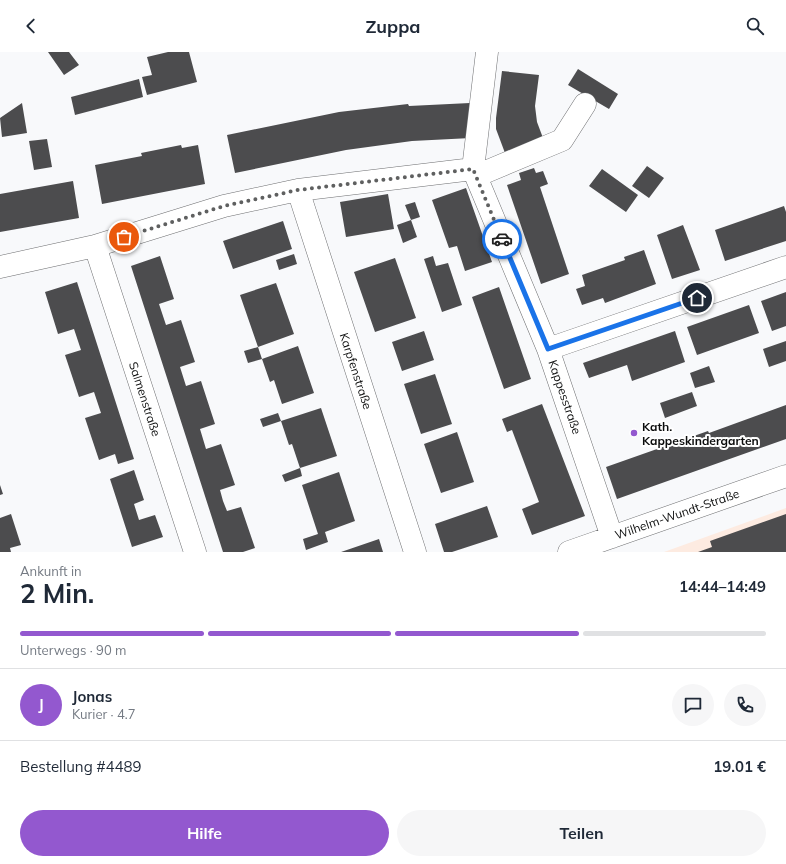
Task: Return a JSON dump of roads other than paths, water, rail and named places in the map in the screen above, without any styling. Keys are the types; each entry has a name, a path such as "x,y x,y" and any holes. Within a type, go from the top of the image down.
{"street":[{"name":"Kappesstraße","path":"487,52 475,173 548,349 612,537"},
{"path":"0,267 96,246 224,206 298,190 475,173 562,140 585,104"},
{"name":"Karpfenstraße","path":"298,190 415,552"},
{"name":"Salmenstraße","path":"96,246 195,552"},
{"path":"548,349 786,267"},
{"name":"Wilhelm-Wundt-Straße","path":"569,552 786,476"}],"place":[{"name":"Kath. Kappeskindergarten","path":"634,433"}]}
